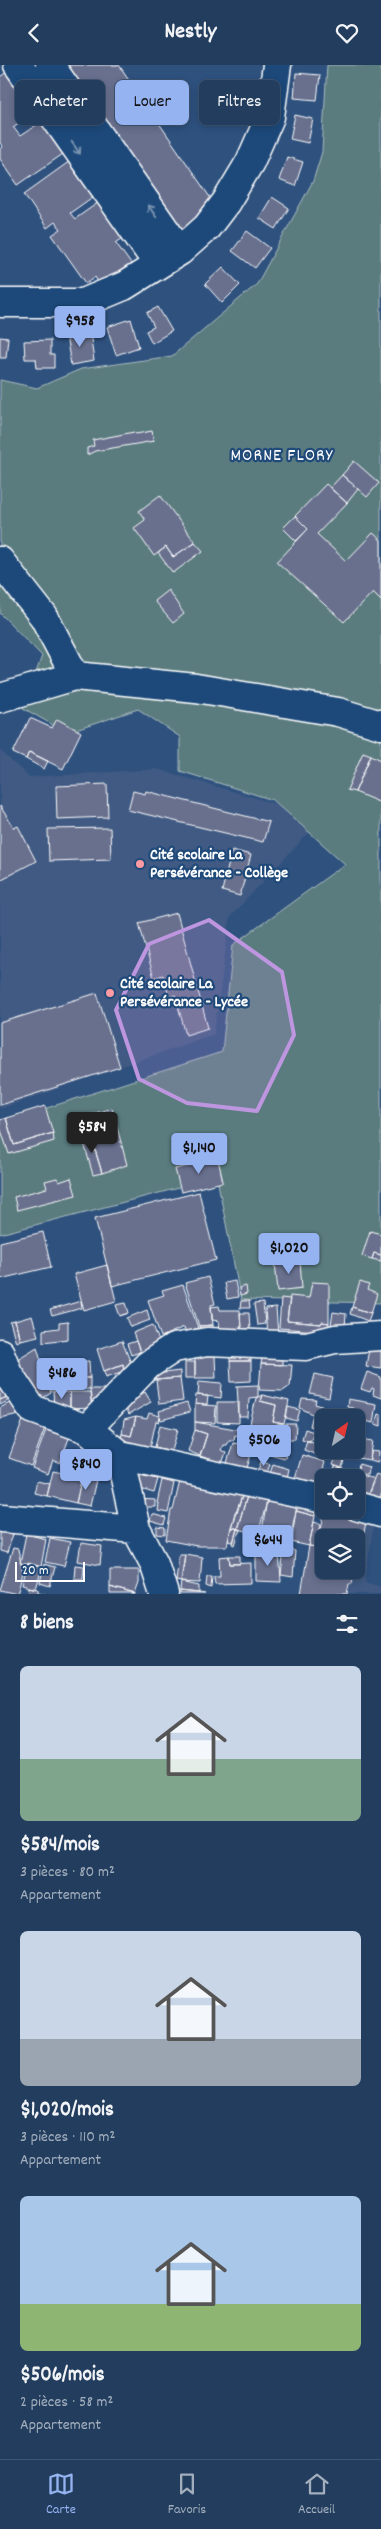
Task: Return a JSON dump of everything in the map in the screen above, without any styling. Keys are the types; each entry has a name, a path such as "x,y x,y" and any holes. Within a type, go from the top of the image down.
{"street":[{"path":"18,65 169,257"},
{"path":"50,65 169,257"},
{"path":"0,303 83,303 124,286 169,257 207,227 222,209 250,162 270,117 277,65"},
{"path":"0,561 44,617 75,676"},
{"path":"0,698 75,676 196,688 338,712 381,725"},
{"path":"87,1429 148,1365 174,1349 207,1342 306,1346 336,1339 381,1336"},
{"path":"0,1353 8,1373 32,1409 87,1429 120,1455 315,1497"},
{"path":"120,1455 136,1529 154,1563 164,1594"},
{"path":"365,1509 381,1513"},
{"path":"2,1518 136,1529"}],"highlighted area":[{"path":"209,920 282,972 294,1035 257,1111 187,1103 139,1079 116,1010 149,944"}],"shaded area":[{"path":"0,750 29,777 157,769 323,818 230,917 214,1034 0,1109"},
{"path":"365,1516 367,1516 374,1523 365,1582 381,1587 381,1594 301,1594 315,1553 315,1579 365,1579 365,1529 321,1529 323,1519 365,1519"}],"green space":[{"path":"327,65 381,65 381,1303 241,1300 217,1178 0,1234 0,1123 222,1052 233,945 345,864 273,800 180,771 180,737 138,709 67,733 23,708 42,656 0,613 0,380 37,388 81,369 172,356 257,284 313,181 322,152"}],"building":[{"path":"56,65 119,65 129,80 115,80 115,125 160,125 216,206 174,235 98,125 105,125 105,80 66,80"},
{"path":"8,71 15,81 16,125 13,127 20,136 36,125 43,125 63,154 18,185 0,159 0,149 3,147 0,143 0,77"},
{"path":"296,73 320,75 317,100 294,98"},
{"path":"295,115 313,119 308,143 290,139"},
{"path":"287,157 303,162 295,186 279,180"},
{"path":"70,161 94,196 70,213 75,219 99,202 123,238 116,243 131,264 100,285 95,277 86,283 52,235 61,229 55,222 47,228 24,194"},
{"path":"272,197 289,208 276,229 259,218"},
{"path":"247,231 270,248 255,268 232,251"},
{"path":"223,267 240,285 222,303 205,284"},
{"path":"158,307 172,331 152,343 146,331 154,327 147,313"},
{"path":"131,319 139,347 116,355 107,327"},
{"path":"90,332 94,361 71,365 66,336"},
{"path":"0,337 8,338 6,357 0,357"},
{"path":"50,340 50,355 54,355 54,368 37,368 36,359 25,359 24,341"},
{"path":"152,431 154,441 95,451 87,455 87,448 94,446 93,440 134,432 136,434"},
{"path":"354,461 379,483 367,497 342,475"},
{"path":"342,475 358,489 347,503 330,488"},
{"path":"326,484 347,503 317,534 346,561 373,533 381,540 381,600 373,592 344,622 277,562 308,529 295,516"},
{"path":"160,495 195,542 173,557 166,547 154,556 134,528 145,520 139,511"},
{"path":"295,516 308,529 296,541 283,528"},
{"path":"195,542 203,551 173,573 158,553 166,547 173,557"},
{"path":"168,590 184,614 173,623 154,601"},
{"path":"30,718 52,728 57,719 81,732 63,769 29,752 26,759 13,753"},
{"path":"29,752 48,761 44,769 26,759"},
{"path":"363,752 371,755 355,792 347,790"},
{"path":"371,755 381,760 381,803 355,792"},
{"path":"107,784 108,817 57,819 56,786"},
{"path":"133,791 145,794 146,791 269,822 263,842 128,810"},
{"path":"0,806 14,828 18,826 36,861 0,880"},
{"path":"110,828 111,859 49,861 48,829"},
{"path":"232,850 251,855 240,896 222,891"},
{"path":"177,913 208,1028 186,1035 175,995 169,997 163,975 154,978 139,923"},
{"path":"97,993 120,1067 0,1105 0,1023"},
{"path":"45,1106 53,1133 14,1145 6,1118"},
{"path":"112,1108 127,1165 102,1173 90,1133 97,1132 92,1114"},
{"path":"6,1118 14,1145 53,1133 54,1141 9,1154 0,1127 0,1120"},
{"path":"90,1133 102,1173 93,1175 82,1136"},
{"path":"218,1159 223,1182 181,1192 175,1169"},
{"path":"57,1178 59,1182 71,1178 76,1195 17,1210 14,1197 47,1188 45,1181"},
{"path":"199,1192 216,1260 112,1286 95,1218"},
{"path":"370,1231 381,1234 381,1255 374,1253 372,1259 362,1256"},
{"path":"43,1232 51,1267 0,1279 0,1242"},
{"path":"374,1253 381,1255 381,1261 372,1259"},
{"path":"300,1260 302,1288 278,1291 275,1262"},
{"path":"107,1265 116,1301 84,1310 74,1274"},
{"path":"208,1277 215,1304 211,1305 213,1325 199,1326 185,1283"},
{"path":"235,1281 238,1297 227,1299 224,1283"},
{"path":"312,1282 329,1283 329,1323 287,1321 290,1296 309,1298"},
{"path":"360,1282 369,1285 367,1290 377,1294 371,1313 352,1307"},
{"path":"183,1285 198,1328 186,1332 184,1327 161,1337 148,1300 164,1295 162,1291"},
{"path":"246,1286 247,1294 240,1296 239,1288"},
{"path":"281,1298 290,1299 287,1321 329,1323 328,1332 279,1328"},
{"path":"81,1301 82,1308 52,1316 50,1310"},
{"path":"241,1301 249,1301 250,1308 240,1308"},
{"path":"126,1303 129,1313 120,1316 116,1305"},
{"path":"263,1303 265,1324 257,1325 254,1304"},
{"path":"219,1306 220,1310 240,1310 241,1331 220,1331 219,1321 212,1320 211,1307"},
{"path":"352,1307 371,1313 368,1321 350,1314"},
{"path":"276,1308 278,1335 267,1336 265,1309"},
{"path":"147,1310 150,1320 131,1327 127,1318"},
{"path":"333,1312 346,1314 345,1327 331,1325"},
{"path":"240,1313 249,1313 250,1329 241,1329"},
{"path":"32,1316 38,1336 20,1340 15,1321"},
{"path":"15,1321 20,1340 16,1342 10,1322"},
{"path":"68,1322 68,1339 43,1342 43,1330 59,1328 59,1323"},
{"path":"153,1325 160,1344 140,1352 133,1333"},
{"path":"213,1325 213,1333 201,1333 199,1326"},
{"path":"122,1341 133,1368 124,1371 123,1364 104,1371 97,1349"},
{"path":"136,1341 140,1352 131,1355 127,1344"},
{"path":"370,1343 381,1345 381,1368 366,1366"},
{"path":"37,1347 51,1393 35,1403 11,1363"},
{"path":"230,1355 251,1355 251,1361 230,1361"},
{"path":"195,1357 215,1357 216,1378 195,1378"},
{"path":"262,1358 282,1358 282,1365 261,1364"},
{"path":"89,1361 90,1378 83,1378 82,1368 56,1370 56,1381 51,1381 49,1363"},
{"path":"230,1361 251,1361 251,1381 231,1382"},
{"path":"185,1362 195,1362 195,1378 185,1378"},
{"path":"123,1364 124,1371 106,1377 104,1371"},
{"path":"261,1364 292,1365 290,1386 283,1391 259,1390"},
{"path":"82,1368 83,1378 90,1378 90,1389 51,1391 51,1381 56,1381 56,1370"},
{"path":"180,1371 180,1378 156,1380 155,1374"},
{"path":"367,1372 381,1377 381,1398 373,1395 374,1389 372,1388 370,1392 361,1389"},
{"path":"315,1374 333,1378 329,1398 310,1394"},
{"path":"180,1378 183,1401 159,1404 156,1380"},
{"path":"199,1381 222,1383 221,1398 198,1395"},
{"path":"0,1384 7,1397 0,1400"},
{"path":"0,1384 13,1398 0,1405 0,1400 7,1397"},
{"path":"258,1385 258,1397 249,1398 248,1417 239,1417 237,1386"},
{"path":"90,1389 104,1389 105,1400 92,1408"},
{"path":"53,1392 70,1392 70,1408 54,1408"},
{"path":"70,1392 90,1392 92,1408 70,1409"},
{"path":"145,1392 151,1402 128,1415 123,1404"},
{"path":"196,1395 208,1396 207,1405 195,1404"},
{"path":"262,1395 289,1401 284,1424 273,1422 276,1405 260,1401"},
{"path":"262,1395 260,1401 276,1405 273,1422 284,1424 281,1436 249,1428 256,1398"},
{"path":"302,1399 316,1400 315,1404 331,1409 315,1409 315,1428 310,1426 313,1414 300,1408"},
{"path":"348,1399 376,1404 373,1423 365,1421 365,1409 347,1407"},
{"path":"13,1401 20,1414 0,1418 0,1408"},
{"path":"217,1402 239,1402 239,1423 217,1422"},
{"path":"187,1403 190,1412 161,1420 160,1417 159,1422 156,1421 150,1448 120,1441 122,1434 131,1436 136,1417 147,1419 149,1413 160,1416 159,1411"},
{"path":"195,1404 216,1406 215,1423 195,1422"},
{"path":"288,1407 300,1410 297,1421 286,1418"},
{"path":"378,1414 381,1415 381,1426 375,1424"},
{"path":"136,1417 131,1436 122,1434 124,1420"},
{"path":"23,1420 45,1428 31,1466 9,1458"},
{"path":"195,1422 241,1430 240,1436 235,1435 234,1440 229,1440 226,1445 223,1445 221,1450 226,1453 222,1463 200,1456 207,1434 195,1430"},
{"path":"286,1424 296,1424 295,1439 285,1439"},
{"path":"160,1425 178,1429 172,1451 155,1447"},
{"path":"305,1429 314,1432 310,1442 302,1439"},
{"path":"46,1430 69,1438 60,1463 53,1460 48,1474 32,1468"},
{"path":"195,1430 207,1434 200,1456 188,1451"},
{"path":"243,1434 256,1438 247,1468 227,1463 233,1443 240,1444"},
{"path":"307,1440 315,1442 315,1454 304,1450"},
{"path":"365,1440 373,1441 370,1460 364,1459"},
{"path":"269,1441 288,1446 285,1458 266,1453"},
{"path":"371,1451 379,1452 378,1462 370,1460"},
{"path":"302,1455 325,1462 323,1469 315,1469 315,1490 293,1485"},
{"path":"335,1459 344,1460 342,1468 333,1465"},
{"path":"261,1462 270,1464 267,1473 258,1470"},
{"path":"273,1464 289,1469 287,1478 270,1474"},
{"path":"359,1464 369,1467 367,1475 365,1475 365,1469 358,1469"},
{"path":"53,1471 82,1477 76,1503 47,1496"},
{"path":"134,1474 158,1479 154,1493 130,1486"},
{"path":"376,1474 381,1476 381,1503 366,1501"},
{"path":"365,1476 374,1479 365,1501"},
{"path":"82,1477 96,1480 90,1506 76,1503"},
{"path":"181,1477 243,1493 237,1513 235,1512 227,1546 197,1546 166,1540 171,1510 173,1510"},
{"path":"162,1480 174,1483 168,1513 158,1511 159,1503 157,1503"},
{"path":"37,1481 50,1484 47,1496 34,1493"},
{"path":"243,1493 248,1493 237,1529 231,1527"},
{"path":"248,1493 268,1498 258,1534 237,1529"},
{"path":"138,1499 155,1500 155,1507 138,1507"},
{"path":"267,1499 298,1504 290,1536 262,1531"},
{"path":"297,1507 315,1510 315,1516 296,1511"},
{"path":"296,1511 315,1516 309,1546 291,1542"},
{"path":"152,1514 166,1518 164,1525 150,1521"},
{"path":"365,1516 367,1516 365,1529 321,1529 323,1519 365,1519"},
{"path":"314,1522 321,1524 320,1529 315,1529 315,1547 309,1546"},
{"path":"157,1527 165,1528 165,1535 157,1534"},
{"path":"231,1527 237,1529 233,1542 228,1541"},
{"path":"237,1529 240,1529 235,1545 233,1544"},
{"path":"0,1530 13,1534 7,1553 0,1551"},
{"path":"26,1534 46,1539 41,1567 20,1563"},
{"path":"260,1535 275,1537 274,1546 260,1545"},
{"path":"50,1538 70,1542 64,1566 45,1562"},
{"path":"81,1543 102,1546 100,1565 78,1561"},
{"path":"309,1546 315,1547 315,1579 353,1579 352,1584 349,1584 347,1594 301,1594"},
{"path":"13,1548 18,1549 23,1573 17,1594 0,1590"},
{"path":"284,1549 295,1551 293,1577 281,1575"},
{"path":"279,1551 281,1582 256,1581 256,1552"},
{"path":"179,1554 185,1554 181,1582 176,1581"},
{"path":"185,1554 202,1557 200,1583 181,1582"},
{"path":"229,1556 240,1556 240,1564 230,1564"},
{"path":"229,1556 230,1564 251,1563 251,1583 215,1584 214,1576 220,1576 219,1557"},
{"path":"28,1563 42,1567 36,1589 22,1585"},
{"path":"44,1564 55,1567 50,1586 40,1583"},
{"path":"75,1565 84,1566 83,1579 74,1579"},
{"path":"110,1570 139,1570 139,1583 135,1594 110,1587"},
{"path":"207,1576 212,1576 211,1588 206,1586"},
{"path":"181,1582 199,1586 199,1593 180,1591"},
{"path":"29,1587 38,1589 38,1592 45,1594 28,1594"},
{"path":"110,1587 135,1594 110,1594"},
{"path":"180,1591 199,1593 205,1594 180,1594"}],"place":[{"name":"Cité scolaire La Persévérance - Collège","path":"140,864"},
{"name":"Cité scolaire La Persévérance - Lycée","path":"110,993"}],"district":[{"name":"MORNE FLORY","path":"282,456"}]}
